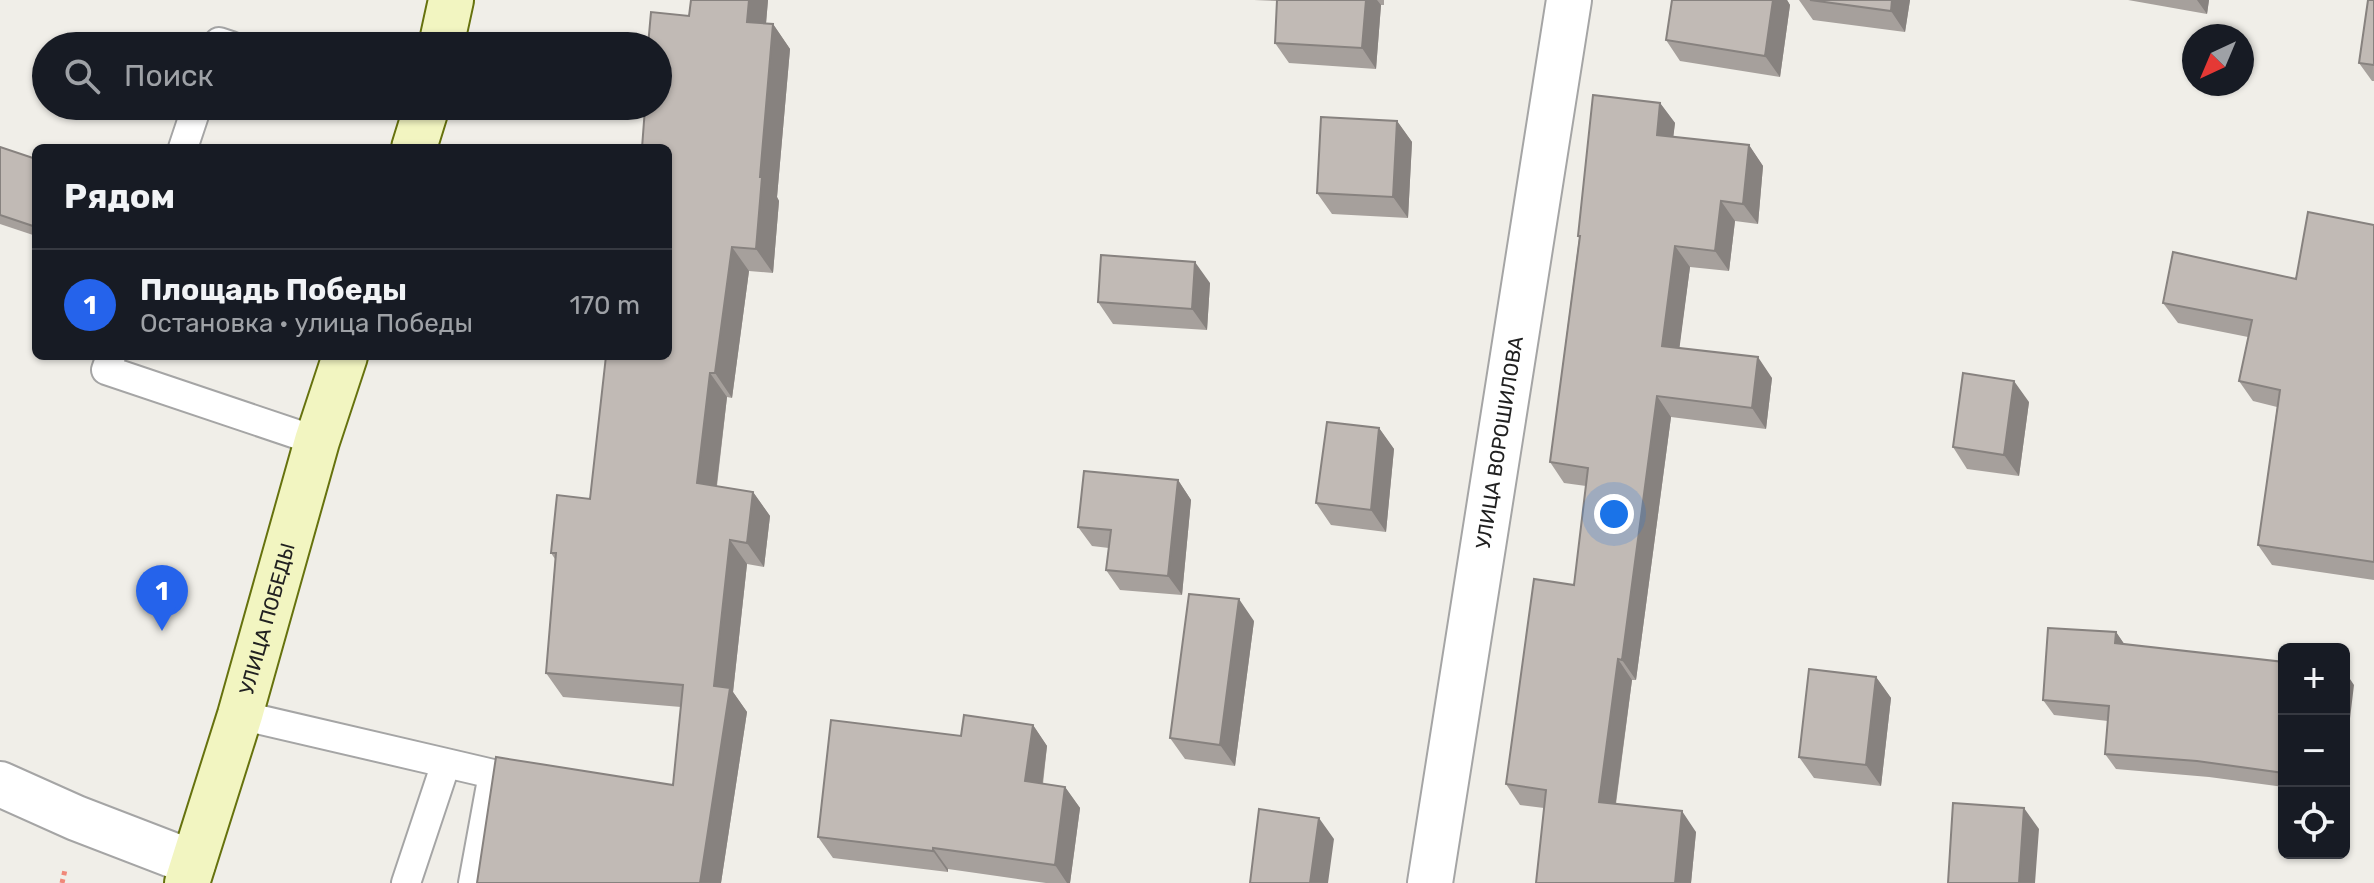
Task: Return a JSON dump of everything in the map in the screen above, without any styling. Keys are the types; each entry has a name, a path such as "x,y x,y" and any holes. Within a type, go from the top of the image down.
{"street":[{"path":"444,32 451,0"},
{"name":"УЛИЦА ВОРОШИЛОВА","path":"1430,883 1569,0"},
{"name":"УЛИЦА ПОБЕДЫ","path":"190,873 240,715 317,441 344,360"},
{"path":"0,784 190,873"}],"lane":[{"path":"184,144 192,120"},
{"path":"110,360 106,370 317,441"},
{"path":"240,715 493,774 473,883"},
{"path":"406,883 446,763"}],"building":[{"path":"691,0 749,0 747,22 773,24 756,249 732,247 715,373 710,373 697,483 753,492 747,543 730,540 714,686 730,688 700,883 477,883 496,757 673,785 683,685 546,673 556,553 551,553 557,495 590,499 606,360 672,360 672,144 642,144 644,120 672,120 672,32 649,32 651,12 689,16"},
{"path":"1277,0 1366,0 1362,48 1275,43"},
{"path":"1672,0 1773,0 1765,56 1666,40"},
{"path":"1810,0 1892,0 1891,11"},
{"path":"2368,0 2374,0 2374,65 2359,63"},
{"path":"1593,95 1660,103 1657,135 1749,145 1743,204 1721,201 1715,251 1675,246 1662,346 1758,357 1752,408 1657,396 1622,660 1618,659 1599,802 1682,811 1675,883 1536,883 1546,790 1506,784 1534,579 1574,585 1588,468 1550,462 1580,236"},
{"path":"1321,117 1397,121 1393,197 1317,193"},
{"path":"0,147 32,158 32,226 0,215"},
{"path":"2308,212 2374,225 2374,562 2258,545 2280,390 2239,381 2252,320 2163,303 2173,252 2296,279"},
{"path":"1101,255 1195,262 1192,309 1098,302"},
{"path":"1963,373 2014,381 2004,455 1953,447"},
{"path":"1327,422 1379,428 1371,510 1316,503"},
{"path":"1084,471 1178,480 1168,576 1106,570 1111,530 1078,527"},
{"path":"1189,594 1239,599 1220,745 1170,738"},
{"path":"2048,628 2116,632 2115,643 2278,661 2278,772 2197,761 2105,754 2109,706 2043,700"},
{"path":"1809,669 1876,677 1866,765 1799,757"},
{"path":"964,715 1033,725 1025,781 1065,787 1055,865 933,848 933,851 818,837 831,720 961,736"},
{"path":"1953,803 2024,808 2019,883 1948,883"},
{"path":"1259,809 1319,818 1310,883 1250,883"}],"place":[{"name":"Площадь Победы","path":"162,631"}]}
